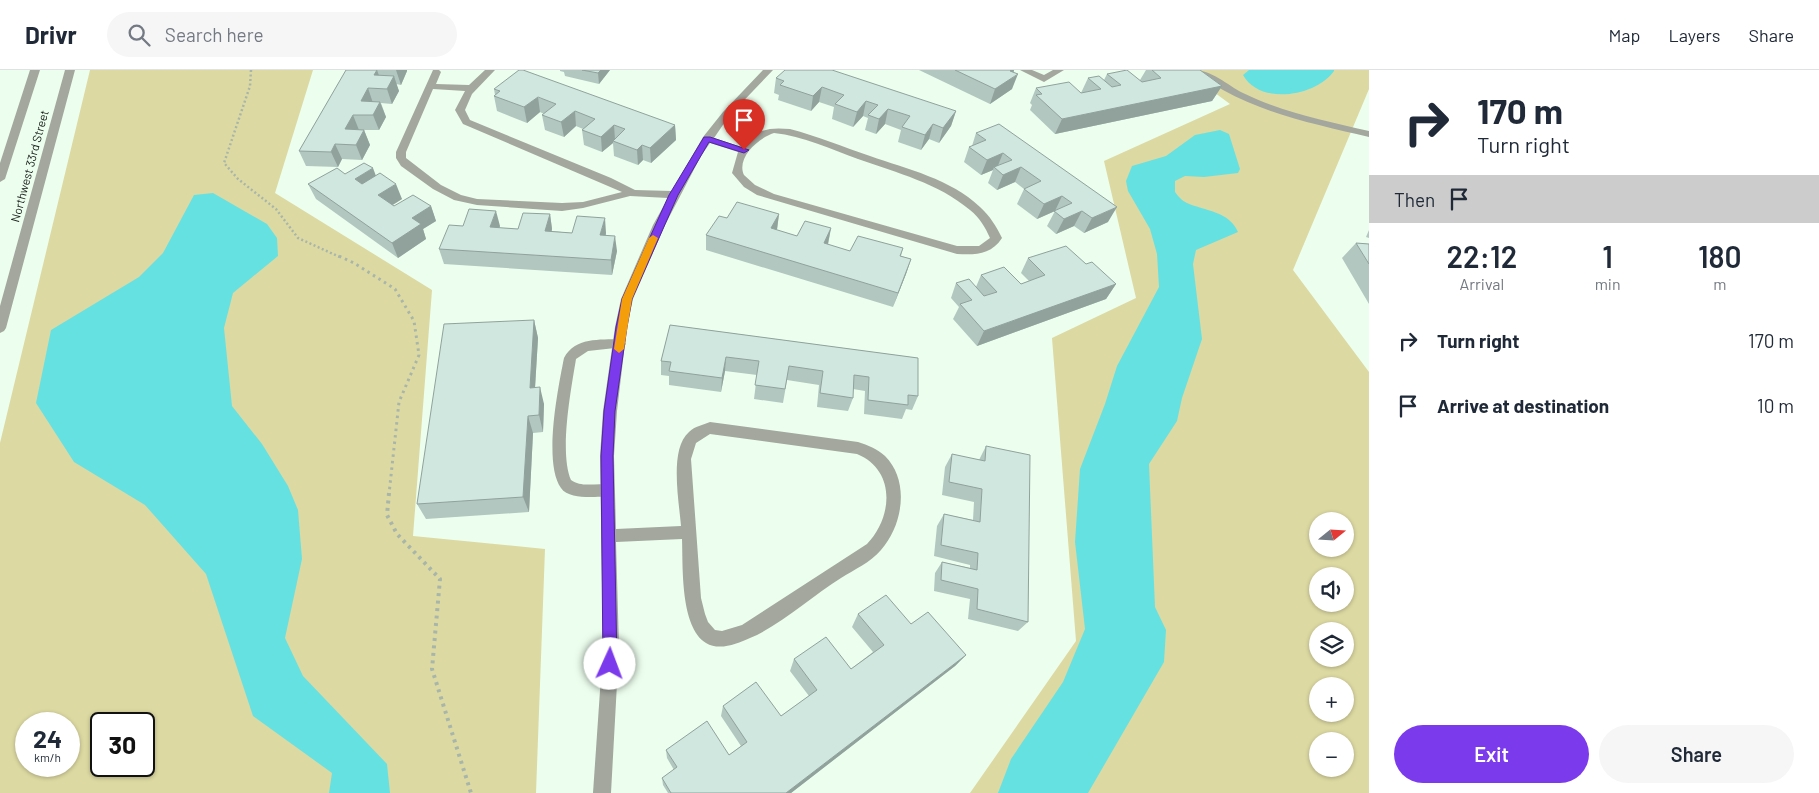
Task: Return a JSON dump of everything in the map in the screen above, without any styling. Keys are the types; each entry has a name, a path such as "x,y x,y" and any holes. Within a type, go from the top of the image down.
{"street":[{"name":"Northwest 33rd Street","path":"0,179 35,70"},
{"name":"Northwest 33rd Street","path":"0,328 70,70"},
{"path":"490,70 471,88 460,110 466,122 634,193"},
{"path":"602,793 611,647 607,490 610,411 627,299 674,195 707,139 726,114 768,70"},
{"path":"1025,70 1044,80 1059,70"},
{"path":"1198,70 1224,88 1265,107 1303,120 1369,134"},
{"path":"436,72 401,152 401,158 410,169 458,198 476,202 550,207 583,205 634,193 674,195"},
{"path":"429,86 471,88"},
{"path":"773,130 790,132 919,177 945,188 988,221 996,238 993,244 986,248 971,251 957,250 770,196 745,184 737,174 738,163 744,150 761,134 773,130"},
{"path":"707,139 744,150"},
{"path":"607,490 577,490 567,485 562,477 560,465 562,408 570,358 574,352 580,347 591,345 620,344"},
{"path":"710,428 858,448 876,456 887,470 892,482 894,495 890,519 876,545 755,626 736,636 722,639 711,637 702,627 693,598 690,532 685,453 690,438 710,428"},
{"path":"608,536 690,532"}],"path":[{"path":"251,70 250,86 224,163 238,179 276,209 298,238 354,263 395,289 414,321 419,355 399,402 387,515 397,534 440,579 432,668 471,793"}],"shaded area":[{"path":"90,70 313,70 275,193 432,290 413,536 545,549 536,793 0,793 0,443"},
{"path":"1184,70 1369,70 1369,89 1293,270 1369,372 1369,793 970,793 1076,641 1052,338 1136,298 1104,161 1230,104"}],"water":[{"path":"1249,70 1334,71 1326,80 1315,87 1288,94 1275,94 1262,91 1251,85 1243,75"},
{"path":"1220,130 1229,134 1240,169 1238,173 1204,177 1185,176 1175,181 1175,192 1182,200 1223,216 1234,225 1238,232 1196,250 1193,264 1202,339 1182,398 1177,421 1149,464 1155,607 1166,630 1164,662 1088,793 998,793 1011,759 1063,682 1085,629 1075,542 1080,469 1105,404 1117,366 1159,287 1157,254 1150,229 1128,191 1126,181 1132,166 1166,156 1195,135"},
{"path":"213,193 267,224 277,238 278,256 233,293 224,328 232,406 262,444 288,486 298,510 302,559 285,638 303,676 387,764 390,793 329,793 332,773 253,716 206,574 145,505 74,462 36,403 51,330 139,277 163,253 194,195"}],"building":[{"path":"346,70 377,70 374,75 394,76 387,89 368,88 361,101 380,102 373,115 353,115 345,129 364,130 356,145 335,144 331,152 299,151"},
{"path":"519,70 675,125 650,148 642,145 637,150 613,141 625,129 614,125 601,137 582,130 595,119 575,111 561,122 542,115 556,104 538,97 524,107 494,96 500,91 494,89"},
{"path":"582,70 601,70 598,73"},
{"path":"785,70 832,70 956,111 943,128 933,124 925,135 902,127 910,116 888,109 879,119 868,115 878,105 866,101 857,112 835,104 844,95 822,87 813,96 780,85 784,81 776,78"},
{"path":"955,70 1011,70 1018,74 995,89"},
{"path":"1127,70 1142,82 1161,78 1152,70 1200,70 1222,86 1062,119 1036,95 1042,94 1036,88 1069,82 1081,93 1101,89 1088,78 1099,76 1112,87 1121,85 1107,74"},
{"path":"999,124 1117,207 1092,218 1082,211 1064,219 1054,211 1072,203 1062,196 1044,204 1024,189 1041,181 1021,167 1003,175 994,167 1012,160 1003,153 987,160 969,147 986,140 976,133"},
{"path":"364,163 373,168 355,179 362,184 380,173 396,184 378,195 394,206 413,195 431,206 412,218 421,224 392,243 308,184 337,168 345,174"},
{"path":"737,202 779,214 771,228 797,236 805,221 831,228 824,243 850,251 858,236 903,248 900,256 911,259 898,293 706,235 719,216 727,218"},
{"path":"469,209 496,211 490,227 518,229 523,213 550,214 545,231 572,233 577,216 605,218 600,235 615,236 611,260 439,249 449,225 463,226"},
{"path":"1356,243 1369,244 1369,264"},
{"path":"1066,246 1086,264 1092,262 1116,284 984,331 960,304 972,300 956,283 969,279 984,296 997,292 981,275 1004,267 1021,284 1045,275 1028,258"},
{"path":"534,320 530,388 540,387 539,415 528,416 523,497 417,504 444,324"},
{"path":"670,325 918,358 918,396 908,395 908,405 868,400 869,377 854,375 853,398 820,393 823,371 789,366 785,389 755,385 759,361 726,357 722,378 669,371 671,362 661,361"},
{"path":"986,446 1030,455 1028,622 977,609 978,589 941,580 942,562 977,570 978,553 941,545 944,514 980,522 982,489 949,482 952,454 985,461"},
{"path":"886,595 911,624 928,612 966,655 786,793 671,793 662,778 677,767 666,750 707,721 729,755 747,742 723,706 756,682 781,716 817,690 794,659 826,637 851,669 884,645 858,614"}],"slow traffic":[{"path":"619,349 621,327 627,299 653,238"}],"route":[{"path":"610,664 611,615 607,456 614,379 627,299 645,255 674,195 707,139 744,150"}]}
